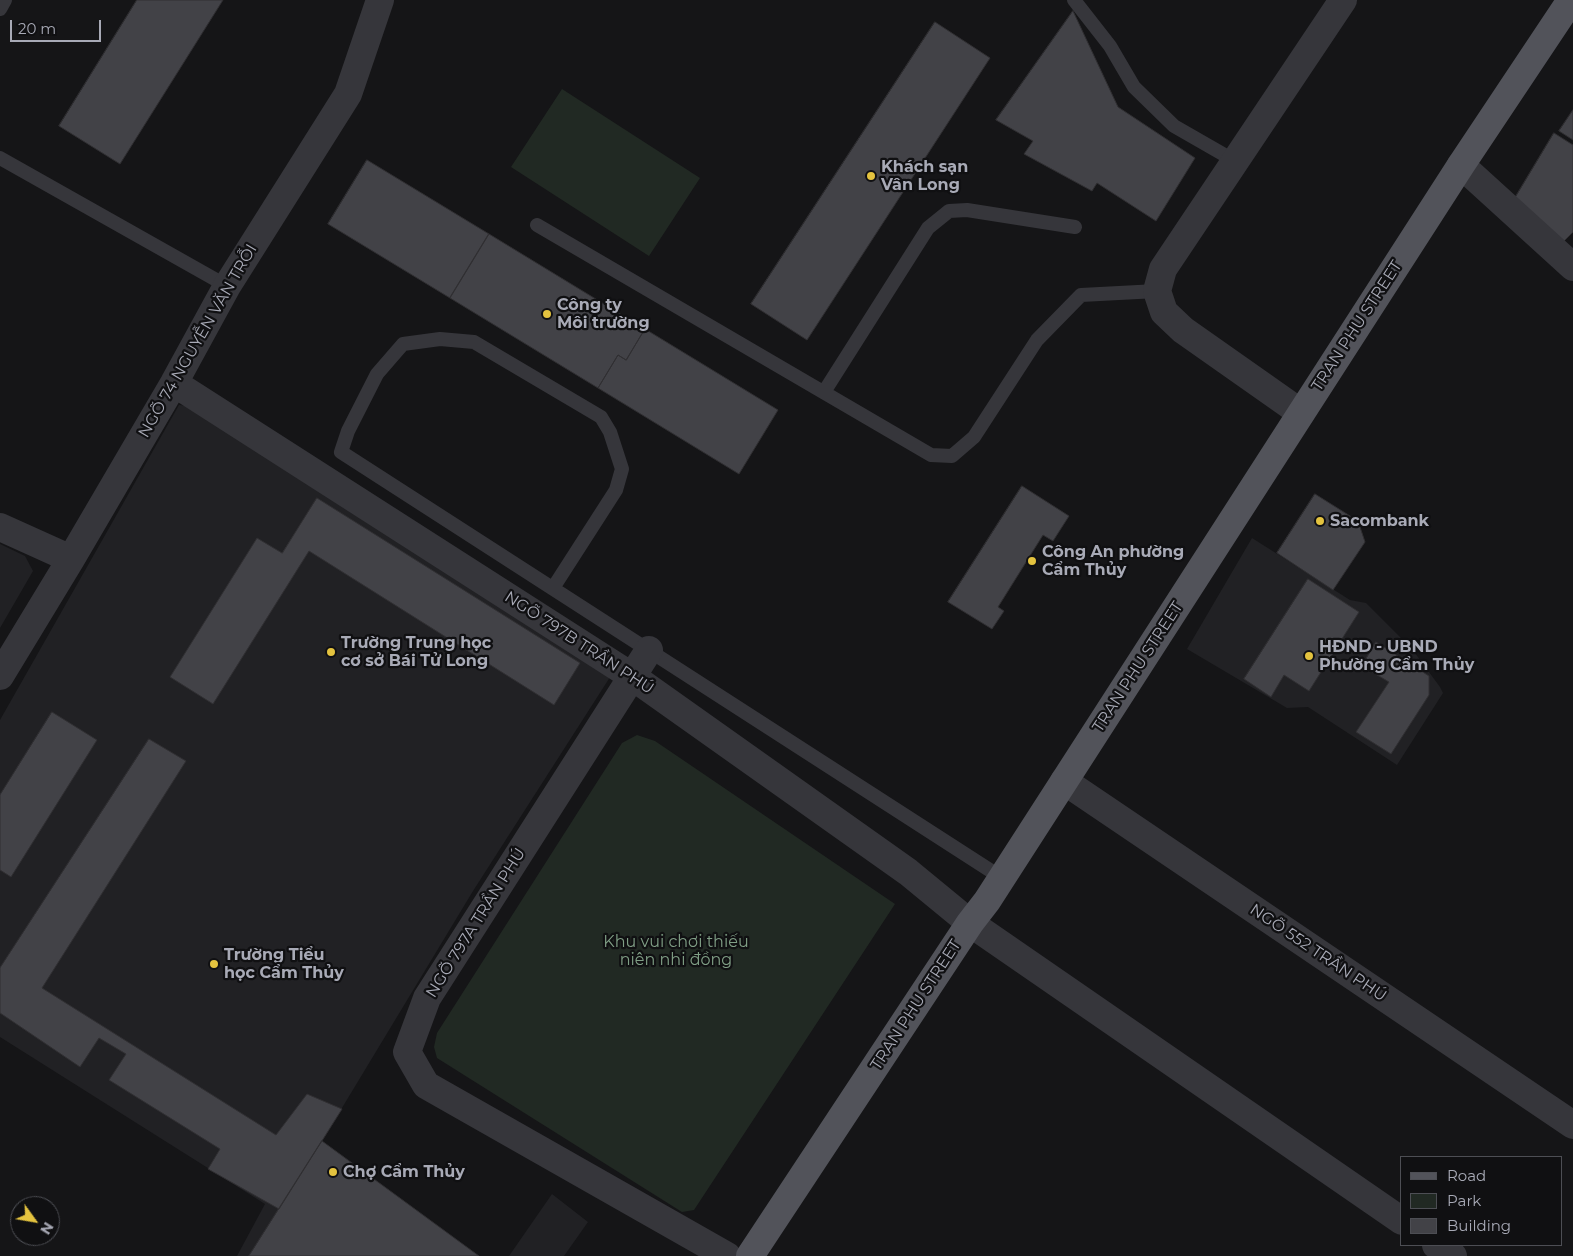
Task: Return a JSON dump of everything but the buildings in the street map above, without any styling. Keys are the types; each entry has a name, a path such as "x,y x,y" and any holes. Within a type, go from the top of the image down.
{"main road":[{"name":"TRAN PHU STREET","path":"750,1256 970,923 1002,878 1568,1"}],"street":[{"name":"NGÕ 74 NGUYỄN VĂN TRỖI","path":"0,676 174,383 227,286 348,94 380,0"},
{"path":"1301,413 1184,330 1164,312 1157,291 1164,269 1343,0"},
{"path":"1461,165 1573,266"},
{"name":"NGÕ 797B TRẦN PHÚ","path":"174,383 633,677 908,872 970,923 1400,1220"},
{"path":"0,527 71,559"},
{"path":"633,677 648,650"},
{"name":"NGÕ 797A TRẦN PHÚ","path":"633,677 428,998 407,1052 426,1085 727,1256"},
{"name":"NGÕ 552 TRẦN PHÚ","path":"1064,781 1573,1125"},
{"path":"1438,1246 1453,1256"}],"lane":[{"path":"0,9 5,0"},
{"path":"1074,0 1110,46 1134,87 1174,126 1235,161"},
{"path":"0,158 227,286"},
{"path":"824,392 928,228 949,211 967,210 1075,226"},
{"path":"538,225 931,455 952,456 974,437 1037,340 1081,295 1157,291"},
{"path":"553,588 616,490 622,469 610,432 601,416 474,342 440,340 403,344 377,374 348,431 341,452 1002,878"}],"shaded area":[{"path":"179,405 189,406 612,674 473,891 322,1141 479,1256 237,1256 265,1204 0,1037 0,720"},
{"name":"HĐND - UBND Phường Cẩm Thủy","path":"1252,538 1350,600 1366,603 1412,649 1440,687 1443,693 1397,765 1308,707 1287,708 1187,649"},
{"path":"0,544 25,556 33,571 0,628"},
{"path":"552,1194 588,1222 564,1256 509,1256"}],"green space":[{"path":"562,89 700,178 649,256 511,167"},
{"name":"Khu vui chơi thiếu niên nhi đồng","path":"637,735 655,741 895,904 694,1210 682,1212 437,1058 434,1047 437,1033 622,743"}],"place":[{"name":"Khách sạn Vân Long","path":"871,176"},
{"name":"Công ty Môi trường","path":"547,314"},
{"name":"Sacombank","path":"1320,521"},
{"name":"Công An phường Cẩm Thủy","path":"1032,561"},
{"name":"Trường Trung học cơ sở Bái Tử Long","path":"331,652"},
{"name":"HĐND - UBND Phường Cẩm Thủy","path":"1309,656"},
{"name":"Trường Tiểu học Cẩm Thủy","path":"214,964"},
{"name":"Chợ Cẩm Thủy","path":"333,1172"}]}
